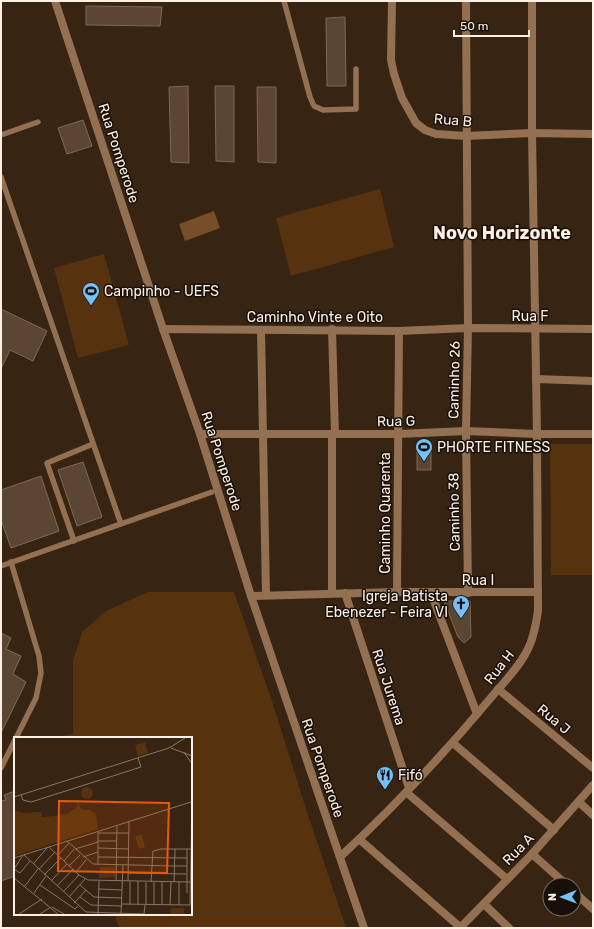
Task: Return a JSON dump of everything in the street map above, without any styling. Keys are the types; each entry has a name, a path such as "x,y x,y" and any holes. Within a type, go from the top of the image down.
{"street":[{"name":"Rua Pomperode","path":"56,1 163,329 200,434 215,491 364,928"},
{"name":"Rua B","path":"392,1 391,60 394,74 402,98 416,123 424,130 436,134 466,136 532,133 593,134"},
{"name":"Caminho 26","path":"466,1 468,328 466,432"},
{"name":"Rua H","path":"340,857 453,743 516,669 528,650 535,630 538,611 538,592 536,328 532,133 532,1"},
{"name":"Caminho Vinte e Oito","path":"163,329 399,331 468,328"},
{"name":"Rua F","path":"468,328 593,329"},
{"path":"261,330 266,595"},
{"path":"332,330 332,593"},
{"name":"Caminho Quarenta","path":"397,592 399,331"},
{"path":"536,379 593,381"},
{"name":"Rua G","path":"200,434 398,434 466,432 593,434"},
{"name":"Caminho 38","path":"466,432 468,593"},
{"name":"Rua I","path":"251,596 397,592 538,592"},
{"name":"Rua Jurema","path":"345,593 408,790"},
{"path":"431,593 477,714"},
{"name":"Rua J","path":"498,689 593,768"},
{"path":"453,743 554,830"},
{"name":"Rua A","path":"460,928 532,854 593,785"},
{"path":"408,790 507,880"},
{"path":"579,802 593,815"},
{"path":"359,839 460,928"},
{"path":"532,854 558,877"},
{"path":"582,899 593,909"},
{"path":"484,904 509,928"}],"lane":[{"path":"284,1 310,97 314,106 323,110 356,109 356,69"},
{"path":"1,135 38,122"},
{"path":"1,177 121,524"},
{"path":"74,541 47,463 93,444"},
{"path":"1,566 215,491"},
{"path":"11,562 39,656 41,673 36,698 17,737"},
{"path":"1,768 14,743"}],"shaded area":[{"path":"380,189 394,247 291,276 276,218"},
{"path":"214,211 220,228 185,241 179,224"},
{"name":"Campinho - UEFS","path":"104,254 129,345 78,358 54,268"},
{"path":"550,444 593,444 593,575 551,575"},
{"path":"148,592 234,592 273,704 346,928 119,928 115,915 192,915 192,737 56,737 73,734 73,661 82,632 106,611"}],"building":[{"path":"86,6 162,7 160,26 86,25"},
{"path":"345,17 346,86 327,86 326,18"},
{"path":"188,86 189,163 171,162 169,87"},
{"path":"215,86 234,86 234,162 216,161"},
{"path":"257,87 276,87 276,163 258,162"},
{"path":"83,120 92,146 67,154 58,128"},
{"path":"1,309 47,331 33,361 10,350 1,369"},
{"name":"PHORTE FITNESS","path":"417,448 431,448 431,470 417,470"},
{"path":"83,462 102,517 77,526 58,470"},
{"path":"41,476 59,531 11,548 1,520 1,490"},
{"name":"Igreja Batista Ebenezer - Feira VI","path":"444,601 470,601 471,637 464,643 458,637"},
{"path":"1,633 11,638 6,649 21,656 13,674 26,682 1,733"},
{"path":"14,791 14,876 1,881 1,801 6,800 4,795"}],"place":[{"name":"Campinho - UEFS","path":"91,306"},
{"name":"PHORTE FITNESS","path":"424,462"},
{"name":"Igreja Batista Ebenezer - Feira VI","path":"461,619"},
{"name":"Fifó","path":"385,790"}],"district":[{"name":"Novo Horizonte","path":"502,233"}]}
